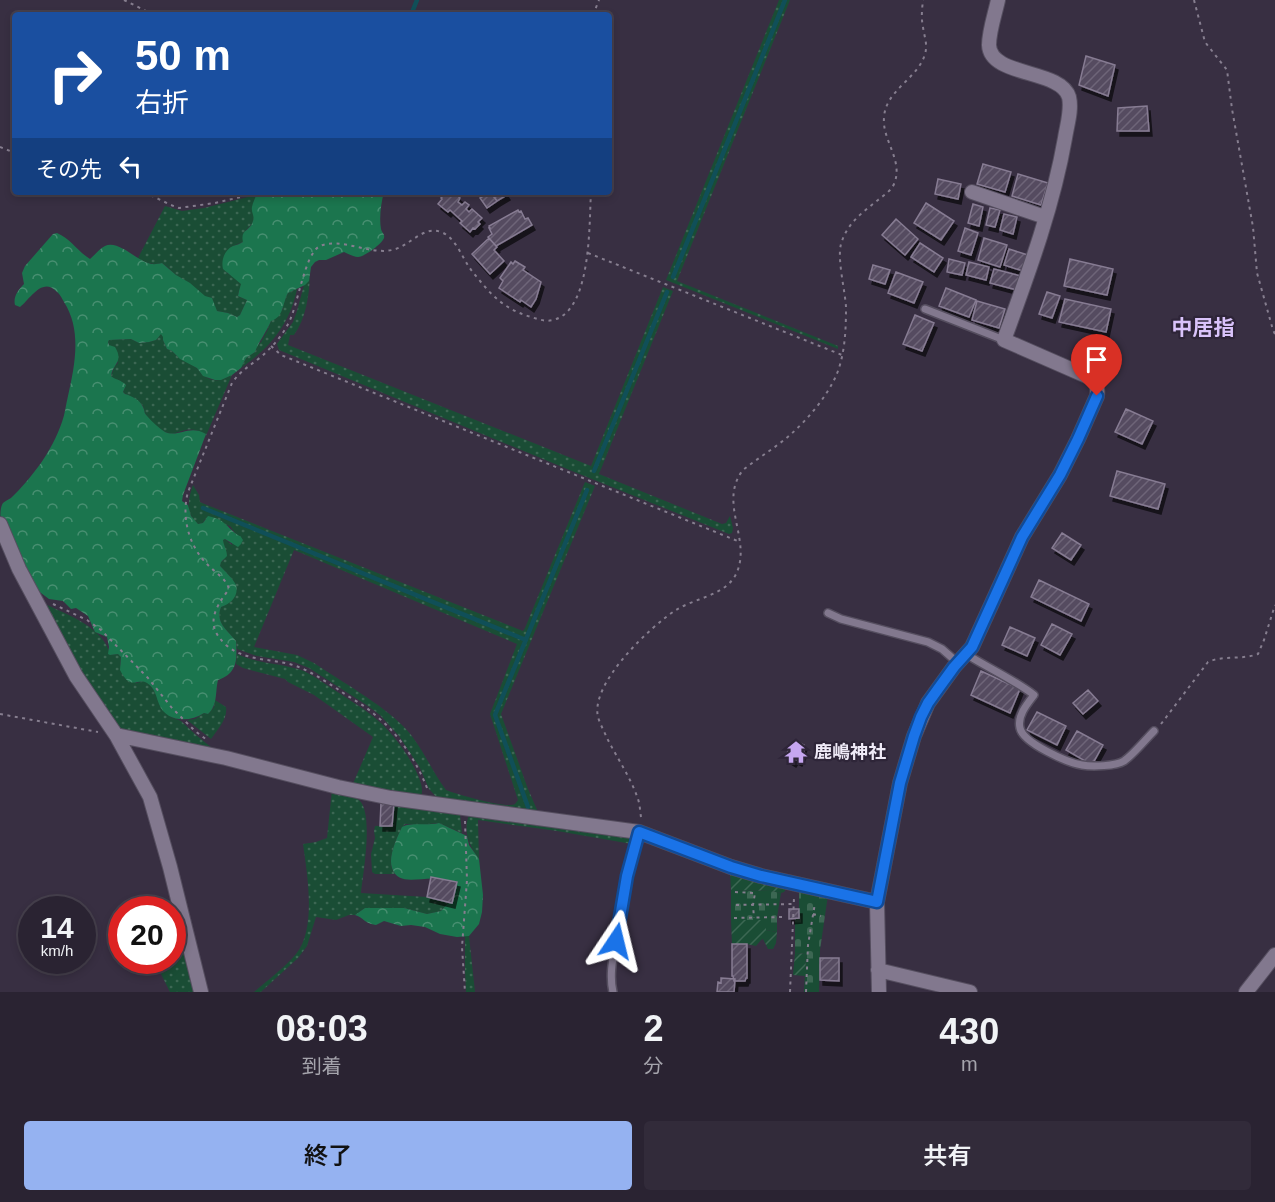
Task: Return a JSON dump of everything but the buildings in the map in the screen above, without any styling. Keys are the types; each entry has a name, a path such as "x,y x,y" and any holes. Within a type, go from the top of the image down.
{"street":[{"path":"879,992 877,902 900,783 914,736 928,703 972,647 1022,537 1060,475 1097,396 1096,383 1091,378 1004,340 1046,217 1063,150 1069,99 1062,86 997,61 992,55 989,47 998,0"},
{"path":"972,192 1046,217"},
{"path":"0,524 19,569 76,676 116,735 150,797 201,992"},
{"path":"116,735 226,758 338,788 391,798 639,832 731,867 877,902"},
{"path":"1246,992 1275,955"},
{"path":"878,970 970,992"}],"lane":[{"path":"925,309 1004,340"},
{"path":"828,613 841,619 928,642 983,665 1020,684 1034,695 1022,712 1019,724 1021,732 1053,756 1083,766 1123,762 1154,731"},
{"path":"613,992 610,975 618,924 627,876 639,832"}],"path":[{"path":"124,0 148,12"},
{"path":"639,832 641,818 639,801 598,717 601,696 616,667 660,621 688,603 716,593 729,584 740,563 740,542 732,501 738,477 743,470 802,424 835,379 842,355 846,305 840,247 850,223 888,192 894,184 897,166 887,139 884,119 894,94 925,56 923,0"},
{"path":"1194,0 1205,42 1227,70 1253,227 1257,273 1275,334"},
{"path":"150,195 179,208 249,195"},
{"path":"429,803 427,789 414,763 401,742 374,713 298,666 261,660 235,651 218,635 212,618 229,589 196,549 185,520 185,504 190,485 237,374 263,354 288,324 306,266 315,250 321,246 342,244 381,252 395,250 430,230 438,230 451,239 474,274 495,298 515,312 539,320 552,321 561,316 575,300 582,283 588,252 591,195"},
{"path":"588,252 842,355"},
{"path":"271,346 281,355 740,542"},
{"path":"32,594 87,620 101,630 148,678 172,708 211,743"},
{"path":"1154,731 1165,720 1208,662 1215,659 1251,657 1258,654 1275,605"},
{"path":"0,714 116,735"},
{"path":"464,808 466,880 462,947 465,992"},
{"path":"790,992 794,883"},
{"path":"735,892 755,893 754,918"},
{"path":"794,899 799,899"},
{"path":"806,992 808,945 815,903 807,901"},
{"path":"736,905 794,904"},
{"path":"813,914 821,916"},
{"path":"734,918 782,917"}],"green space":[{"path":"779,0 790,0 677,281 838,346 838,349 666,280"},
{"path":"256,195 252,209 255,217 246,230 243,242 233,246 227,273 242,284 238,296 247,300 237,317 217,311 199,291 162,263 150,264 138,258 165,206 182,211"},
{"path":"256,195 383,195 380,220 384,238 376,247 361,256 344,252 315,262 311,267 309,281 288,293 281,313 271,321 255,352 246,358 241,368 221,380 203,376 197,368 180,359 167,349 161,334 156,340 149,342 139,343 131,339 109,340 108,342 109,345 115,347 118,356 111,376 126,385 123,392 140,402 153,423 165,432 194,430 206,434 183,495 182,501 188,505 191,516 198,524 203,523 208,516 218,519 243,540 238,547 223,540 227,556 220,566 233,580 237,589 233,599 221,607 220,613 223,626 236,641 235,665 225,677 218,680 215,702 208,714 178,719 162,710 150,685 143,682 131,682 124,677 120,670 121,657 118,654 108,654 107,637 95,632 88,616 76,608 71,609 63,601 49,599 37,590 1,521 0,512 3,503 15,494 34,472 58,433 64,416 75,360 73,324 70,313 57,292 51,287 41,288 20,307 15,305 15,299 24,284 22,273 25,266 53,234 57,233 90,259 103,247 110,245 121,248 148,263 162,263 205,296 212,298 217,311 237,317 247,300 238,296 241,284 223,269 222,263 225,253 230,248 243,242 243,235 254,218 252,207"},
{"path":"310,276 304,314 294,335 290,335 288,345 591,466 663,287 673,291 599,474 722,524 726,523 730,516 732,533 729,534 572,471 279,350 277,344 293,322 304,285 309,281"},
{"path":"297,289 294,302 277,334 261,352 241,368 246,358 255,352 271,321 283,309 288,293"},
{"path":"161,333 167,349 197,368 208,378 219,380 232,375 205,438 206,434 194,430 172,434 165,432 148,418 143,406 123,392 125,388 111,376 118,363 109,340 131,339 139,343 149,342 156,340"},
{"path":"585,482 595,486 501,714 538,812 439,800 429,789 420,768 399,736 380,715 368,706 309,668 294,662 257,656 237,649 236,641 223,626 220,618 221,607 229,601 235,588 232,580 220,566 224,560 223,540 225,539 232,545 236,534 230,526 205,519 203,523 198,524 194,520 189,511 193,485 202,503 523,631","holes":["294,550 517,644 490,714 518,800 515,804 510,805 446,790 411,735 385,710 314,663 297,655 254,647"]},
{"path":"45,604 93,630 101,637 110,655 118,654 121,657 120,665 136,683 143,681 148,683 171,717 181,721 217,752 120,731 88,687"},
{"path":"237,654 253,660 304,671 370,714 390,732 407,755 420,781 421,797 352,786 373,737 314,695 285,679 236,664"},
{"path":"215,700 226,707 226,711 222,724 211,739 187,720 195,719 204,713 208,714 214,707"},
{"path":"332,790 359,800 366,817 367,830 361,893 427,897 449,902 441,911 427,914 404,908 365,908 355,915 336,920 316,917 307,946 298,958 261,992 254,992 296,954 302,943 307,930 309,900 303,844 327,838"},
{"path":"394,803 460,814 462,833 439,823 405,824 397,838 392,855 391,865 395,874 375,874 372,872 371,854 375,826 392,826"},
{"path":"470,813 629,836 632,844 478,820 479,859 468,837 467,825"},
{"path":"439,823 467,836 469,845 479,859 483,895 482,912 479,924 469,936 457,937 440,934 425,927 401,926 384,921 376,925 355,915 365,908 404,908 427,914 441,911 450,901 448,882 433,878 408,880 402,878 396,875 391,863 394,847 402,827"},
{"path":"730,871 786,889 781,893 731,890"},
{"path":"801,889 828,895 820,950 819,992 804,992 806,954 795,953 795,919 799,918"},
{"path":"731,890 781,893 777,932 766,930 766,920 731,920"},
{"path":"731,920 766,920 766,930 777,932 773,949 768,949 763,939 756,946 732,944"},
{"path":"465,936 469,936 475,992 466,992"},
{"path":"186,951 195,992 170,992 161,974 186,974"},
{"path":"795,953 806,954 805,976 793,975"}],"waterway":[{"path":"412,12 417,0"},
{"path":"673,277 785,0"},
{"path":"594,471 667,292"},
{"path":"528,807 495,715 587,490"},
{"path":"203,508 526,640"}],"place":[{"name":"鹿嶋神社","path":"796,752"}],"district":[{"name":"中居指","path":"1203,327"}],"route":[{"path":"616,941 627,876 639,832 761,876 877,902 900,783 921,717 928,703 954,667 972,647 1022,537 1060,475 1097,396"}]}
